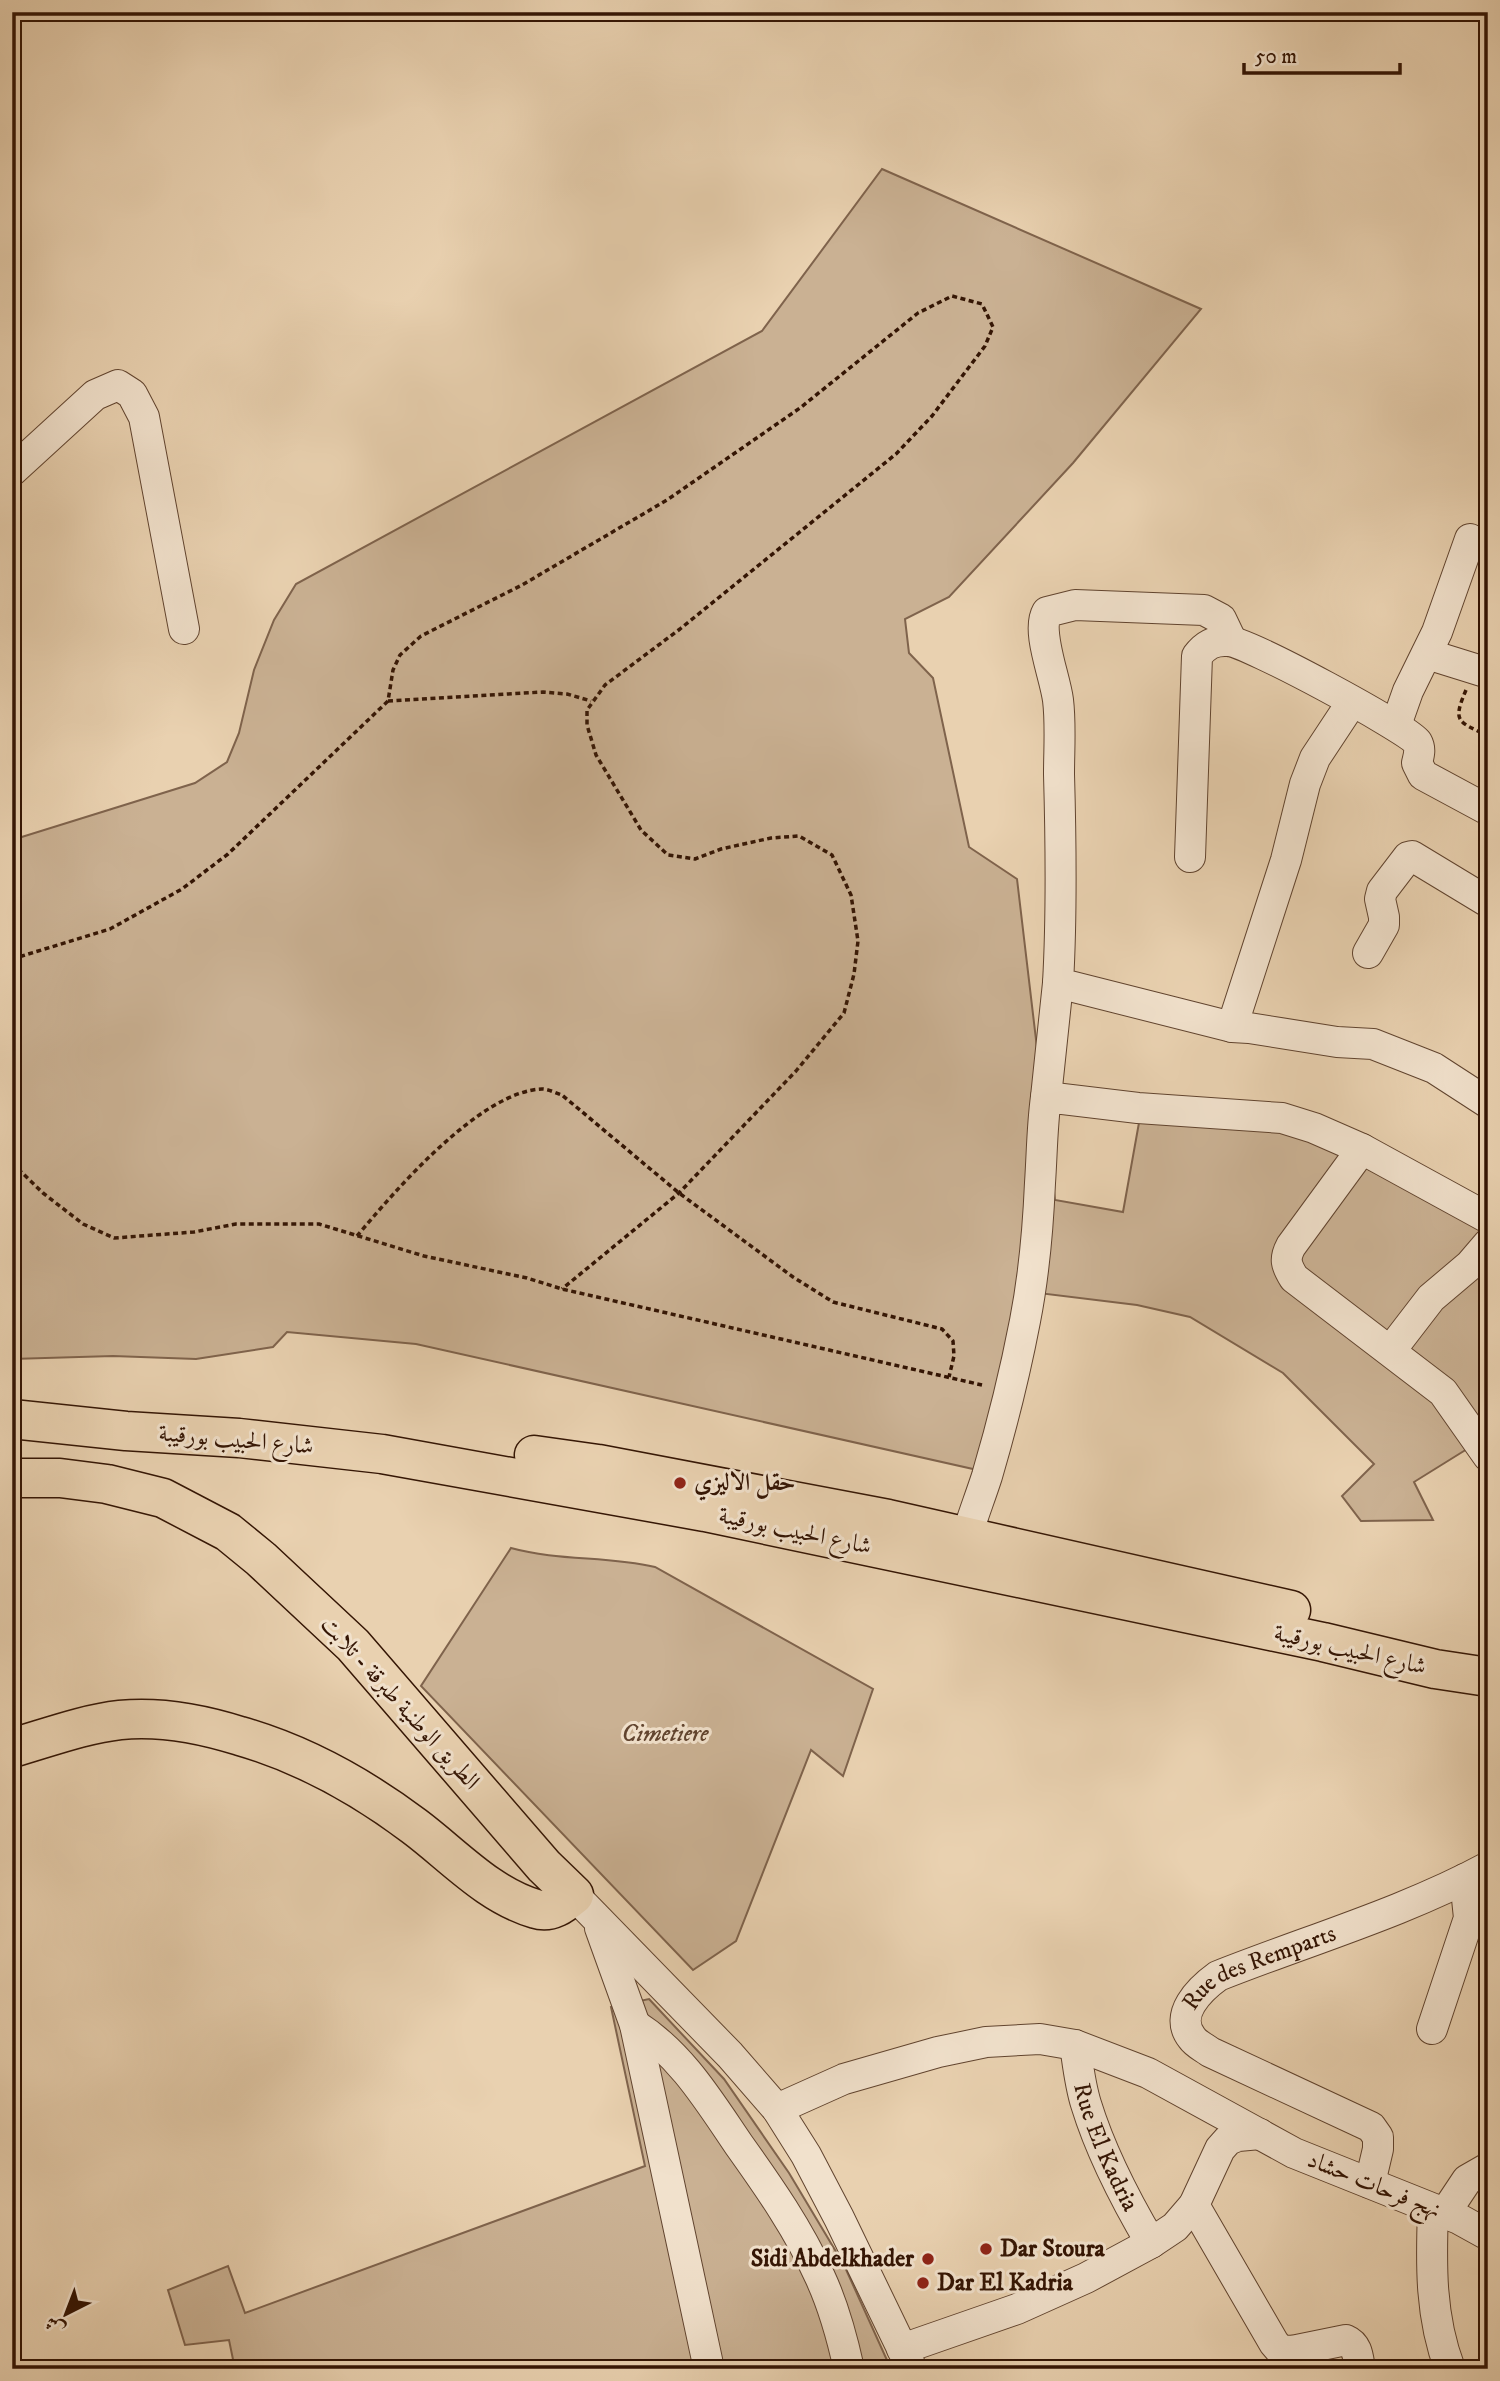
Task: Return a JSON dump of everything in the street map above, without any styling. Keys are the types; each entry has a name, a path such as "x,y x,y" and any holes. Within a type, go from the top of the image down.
{"main road":[{"name":"شارع الحبيب بورقيبة","path":"12,1397 127,1412 243,1419 373,1432 571,1460 888,1519 962,1551 1435,1669 1488,1677"},
{"name":"شارع الحبيب بورقيبة","path":"12,1419 126,1431 239,1438 382,1454 962,1551 1488,1653"},
{"name":"الطريق الوطنية طبرقة - تلابت","path":"12,1478 60,1478 107,1484 163,1498 228,1532 354,1645 544,1866 585,1906"},
{"path":"12,1748 71,1730 119,1720 156,1719 239,1735 287,1752 361,1789 413,1825 485,1884 537,1910 585,1906"},
{"path":"485,1884 518,1879 531,1875 544,1866"}],"street":[{"path":"12,471 95,395 118,385 132,394 144,417 184,629"},
{"path":"1396,725 1408,691 1427,654 1451,595 1470,539"},
{"path":"962,1551 986,1479 1009,1395 1026,1318 1035,1252 1041,1132 1058,983 1062,843 1059,725 1054,674 1043,633 1044,617 1047,612 1075,605 1205,610 1221,619 1231,640"},
{"path":"1190,857 1197,656 1204,646 1214,642 1231,640 1287,666 1396,725 1419,744 1417,763 1423,775 1488,810"},
{"path":"1427,654 1482,671"},
{"path":"1232,1027 1286,860 1305,784 1315,758 1352,702"},
{"path":"1368,953 1384,925 1380,899 1382,891 1408,857 1412,856 1488,902"},
{"path":"1058,983 1232,1027 1338,1042 1373,1044 1434,1068 1488,1103"},
{"path":"1046,1097 1138,1108 1282,1118 1314,1128 1362,1149 1488,1218"},
{"path":"1362,1149 1291,1245 1286,1266 1293,1278 1443,1392 1486,1451"},
{"path":"1391,1350 1431,1298 1470,1265 1488,1244"},
{"path":"1432,2029 1469,1918 1476,1873"},
{"name":"Rue des Remparts","path":"1370,2183 1378,2149 1378,2137 1371,2127 1210,2053 1191,2038 1186,2024 1186,2013 1202,1988 1218,1976 1476,1873"},
{"path":"585,1906 635,2025 709,2369"},
{"path":"585,1906 730,2055 777,2109 806,2155 834,2208 907,2359 1086,2277 1151,2243 1175,2227 1194,2205 1220,2149 1228,2140 1259,2134"},
{"path":"635,2025 653,2035 696,2082 798,2234 821,2277 839,2325 849,2369"},
{"name":"نهج فرحات حشاد","path":"777,2109 844,2079 938,2052 986,2042 1040,2039 1075,2045 1148,2073 1294,2153 1439,2211 1488,2235"},
{"name":"Rue El Kadria","path":"1075,2045 1085,2102 1094,2126 1113,2173 1151,2243"},
{"path":"1450,2369 1434,2312 1439,2211 1467,2180 1488,2168"},
{"path":"1194,2205 1280,2350 1292,2351 1346,2340 1353,2344 1360,2369"}],"path":[{"path":"12,959 110,929 182,889 228,854 388,701 393,670 400,654 421,636 522,585 667,500 800,408 918,313 952,296 982,304 993,327 985,346 932,416 896,454 680,629 605,685 587,710 587,725 596,755 640,830 668,855 695,859 721,849 771,838 799,836 832,855 851,895 858,941 854,974 844,1013 796,1071 679,1193 562,1289"},
{"path":"1482,671 1457,711 1466,725 1488,736"},
{"path":"388,701 543,692 567,694 592,701"},
{"path":"357,1236 404,1181 463,1127 497,1104 525,1092 544,1089 562,1095 679,1193 793,1277 834,1302 942,1329 953,1340 954,1356 949,1377"},
{"path":"12,1163 43,1194 83,1224 114,1238 194,1232 236,1224 319,1224 424,1256 982,1385"}],"green space":[{"path":"882,169 1201,309 1073,463 949,597 905,619 909,653 933,678 969,847 1017,879 1055,1200 1123,1212 1140,1117 1283,1125 1488,1231 1488,1436 1414,1482 1433,1520 1361,1521 1342,1496 1374,1464 1283,1373 1190,1317 1137,1305 1031,1292 982,1471 416,1344 287,1332 273,1347 196,1359 113,1356 12,1359 12,840 195,783 227,762 239,733 254,670 274,620 296,584 762,331"},
{"name":"Cimetiere","path":"511,1548 547,1555 655,1567 873,1689 843,1776 811,1750 736,1941 693,1970 421,1686"},
{"path":"649,1999 724,2079 789,2173 844,2265 891,2369 235,2369 229,2340 185,2345 168,2290 228,2266 245,2313 645,2166 611,2007"}],"place":[{"name":"حقل الاليزي","path":"680,1483"},
{"name":"Dar Stoura","path":"986,2249"},
{"name":"Sidi Abdelkhader","path":"928,2259"},
{"name":"Dar El Kadria","path":"923,2283"}]}
